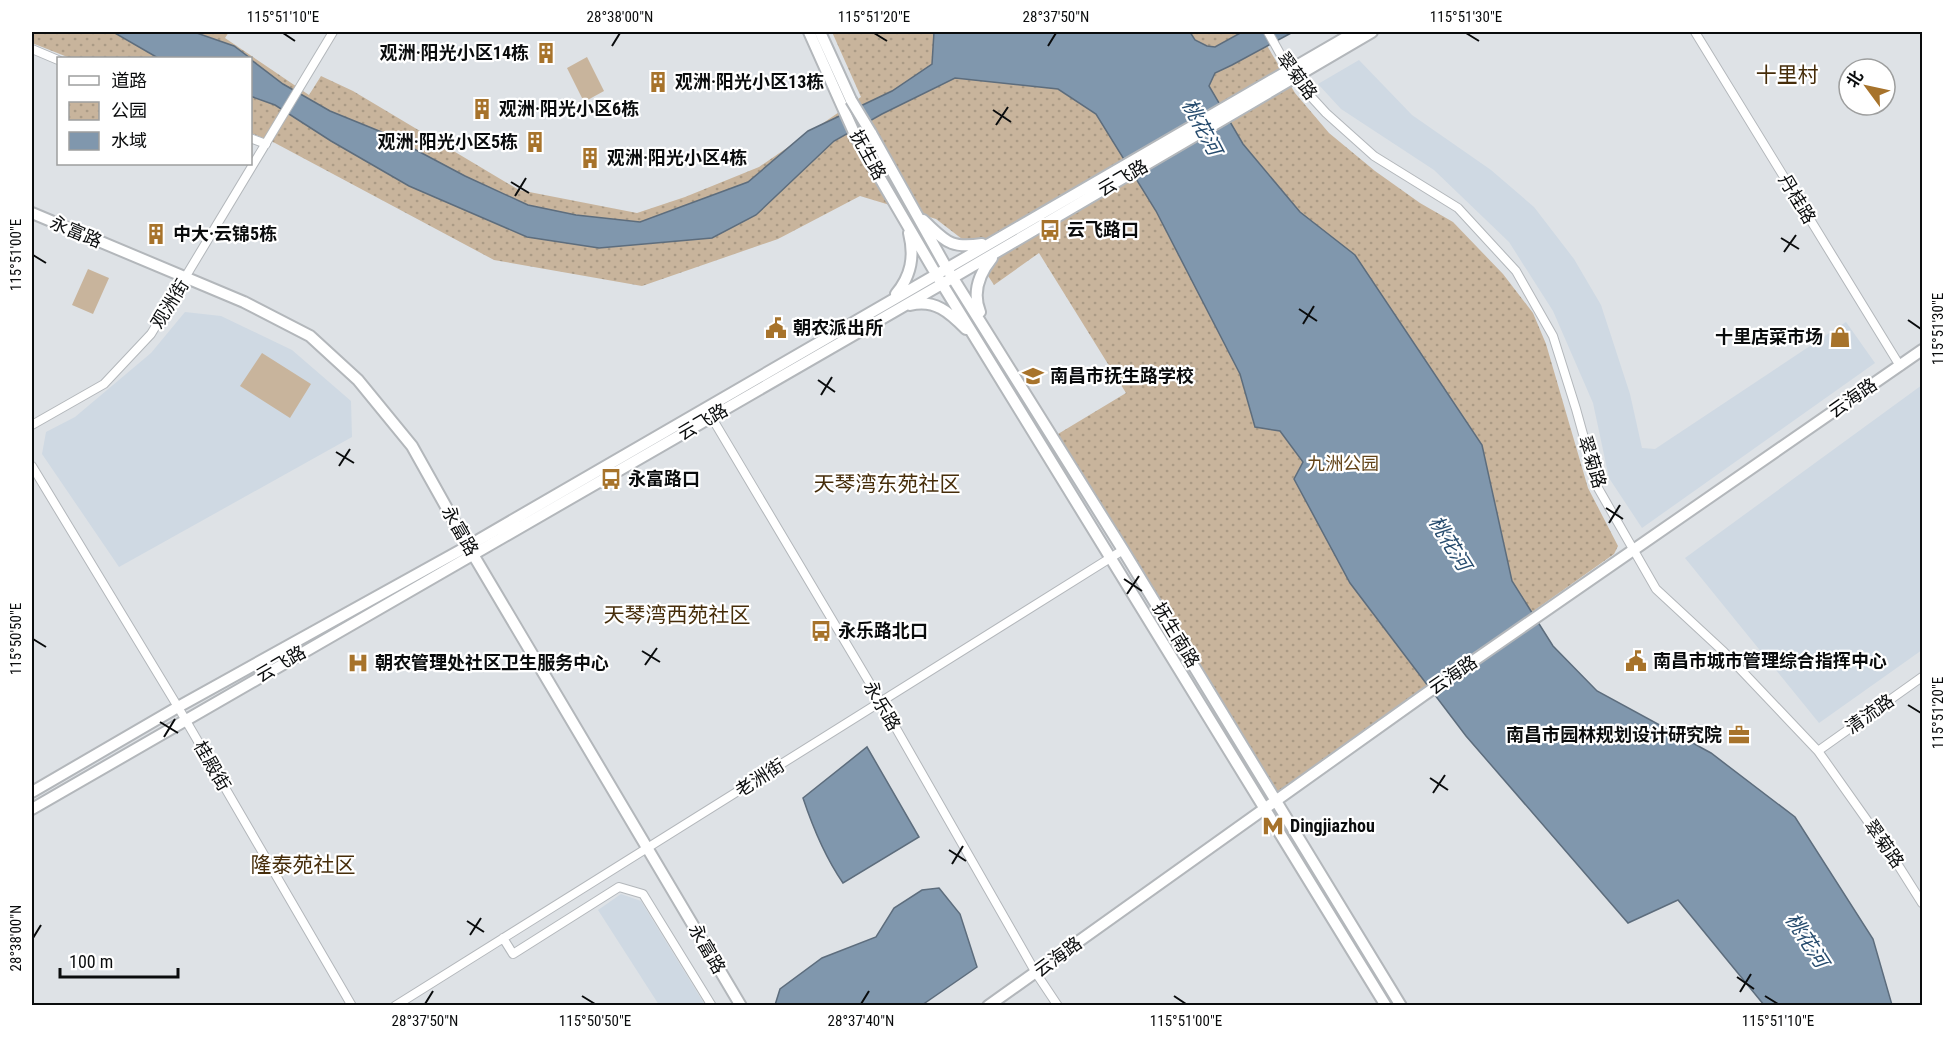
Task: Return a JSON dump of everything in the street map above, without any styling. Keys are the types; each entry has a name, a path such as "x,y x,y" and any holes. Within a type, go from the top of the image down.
{"main road":[{"name":"抚生路","path":"809,32 846,101 871,133 946,267"},
{"name":"抚生路","path":"820,32 846,101 856,137 939,279"},
{"name":"云飞路","path":"1291,74 1355,32"},
{"name":"云飞路","path":"32,792 178,707 711,417 903,306 939,279 946,267 1121,167 1372,32"},
{"name":"云飞路","path":"32,809 470,550 705,406 891,300 939,279 953,278 1121,180 1233,107"},
{"name":"永富路","path":"32,213 244,302 310,336 358,380 412,446 470,550 741,1005"},
{"path":"916,214 948,242 956,246 967,247 988,243"},
{"path":"891,300 910,273 912,250 906,222"},
{"path":"987,332 976,302 976,289 984,269 998,251"},
{"name":"抚生南路","path":"946,267 1123,550 1401,1005"},
{"name":"抚生南路","path":"939,279 1386,1005"},
{"path":"903,306 920,303 935,305 976,338"},
{"name":"云海路","path":"988,1005 1424,695 1923,350"}],"street":[{"name":"观洲街","path":"32,425 105,384 151,334 333,32"},
{"name":"翠菊路","path":"1269,32 1291,74 1326,113 1374,156 1458,208 1516,271 1553,336 1598,488 1656,588 1724,652 1818,751 1923,903"},
{"name":"丹桂路","path":"1695,32 1900,366"},
{"path":"32,49 57,60"},
{"path":"252,139 266,144"},
{"name":"永乐路","path":"705,406 881,702 1036,973 1058,1005"},
{"name":"桂殿街","path":"32,466 178,707 352,1005"},
{"name":"老洲街","path":"395,1005 1123,550"},
{"name":"清流路","path":"1818,751 1923,677"},
{"path":"503,938 513,954 619,887 643,894 712,1005"}],"shaded area":[{"path":"1359,60 1412,115 1491,170 1534,207 1574,259 1601,305 1630,394 1642,448 1655,449 1846,322 1875,363 1642,528 1609,478 1593,403 1553,311 1509,242 1434,170 1341,109 1318,84"},
{"path":"185,312 221,316 292,350 351,401 352,437 119,567 42,454 46,432 75,417 151,353"},
{"path":"1922,385 1922,650 1819,723 1685,558"},
{"path":"621,894 641,901 705,1005 659,1005 598,910"}],"green space":[{"name":"九洲公园","path":"32,32 229,32 225,38 309,95 321,76 353,91 519,190 637,213 685,197 759,167 861,97 832,32 1259,32 1295,93 1329,133 1375,171 1420,203 1453,222 1503,274 1533,313 1546,344 1588,488 1618,546 1614,554 1277,793 1058,434 1126,393 1039,253 994,285 966,242 936,219 860,196 778,239 642,286 494,260 275,143 252,133 252,57 67,57 32,43"},
{"path":"587,57 604,91 584,102 567,68"},
{"path":"88,269 109,278 93,314 72,305"},
{"path":"262,353 311,384 290,418 240,386"}],"water":[{"path":"113,32 194,32 234,46 249,57 156,57"},
{"name":"桃花河","path":"934,32 1190,32 1195,40 1215,47 1242,32 1293,32 1215,73 1209,86 1243,144 1300,212 1355,255 1482,445 1512,581 1553,646 1597,691 1711,753 1795,817 1873,939 1892,1005 1764,1005 1678,900 1628,923 1466,736 1350,583 1294,479 1303,462 1280,431 1255,427 1240,374 1156,211 1096,114 1058,89 955,78 834,141 756,215 712,238 599,248 527,237 409,186 331,141 275,105 252,97 252,61 283,84 330,111 384,133 465,176 528,205 576,215 640,222 748,182 808,131 892,91 932,64"},
{"path":"867,747 919,837 843,883 820,842 803,798"},
{"path":"939,888 960,914 977,967 922,1005 775,1005 780,989 822,958 876,937 894,908 922,890"}],"place":[{"name":"观洲·阳光小区14栋","path":"546,53"},
{"name":"观洲·阳光小区13栋","path":"658,82"},
{"name":"观洲·阳光小区6栋","path":"482,109"},
{"name":"观洲·阳光小区5栋","path":"535,142"},
{"name":"观洲·阳光小区4栋","path":"590,158"},
{"name":"云飞路口","path":"1050,230"},
{"name":"中大·云锦5栋","path":"156,234"},
{"name":"朝农派出所","path":"776,328"},
{"name":"十里店菜市场","path":"1840,337"},
{"name":"南昌市抚生路学校","path":"1033,376"},
{"name":"永富路口","path":"611,479"},
{"name":"永乐路北口","path":"821,631"},
{"name":"南昌市城市管理综合指挥中心","path":"1636,661"},
{"name":"朝农管理处社区卫生服务中心","path":"358,663"},
{"name":"南昌市园林规划设计研究院","path":"1739,735"},
{"name":"Dingjiazhou","path":"1273,826"}],"district":[{"name":"十里村","path":"1787,75"},
{"name":"天琴湾东苑社区","path":"887,484"},
{"name":"天琴湾西苑社区","path":"677,615"},
{"name":"隆泰苑社区","path":"303,865"}]}
